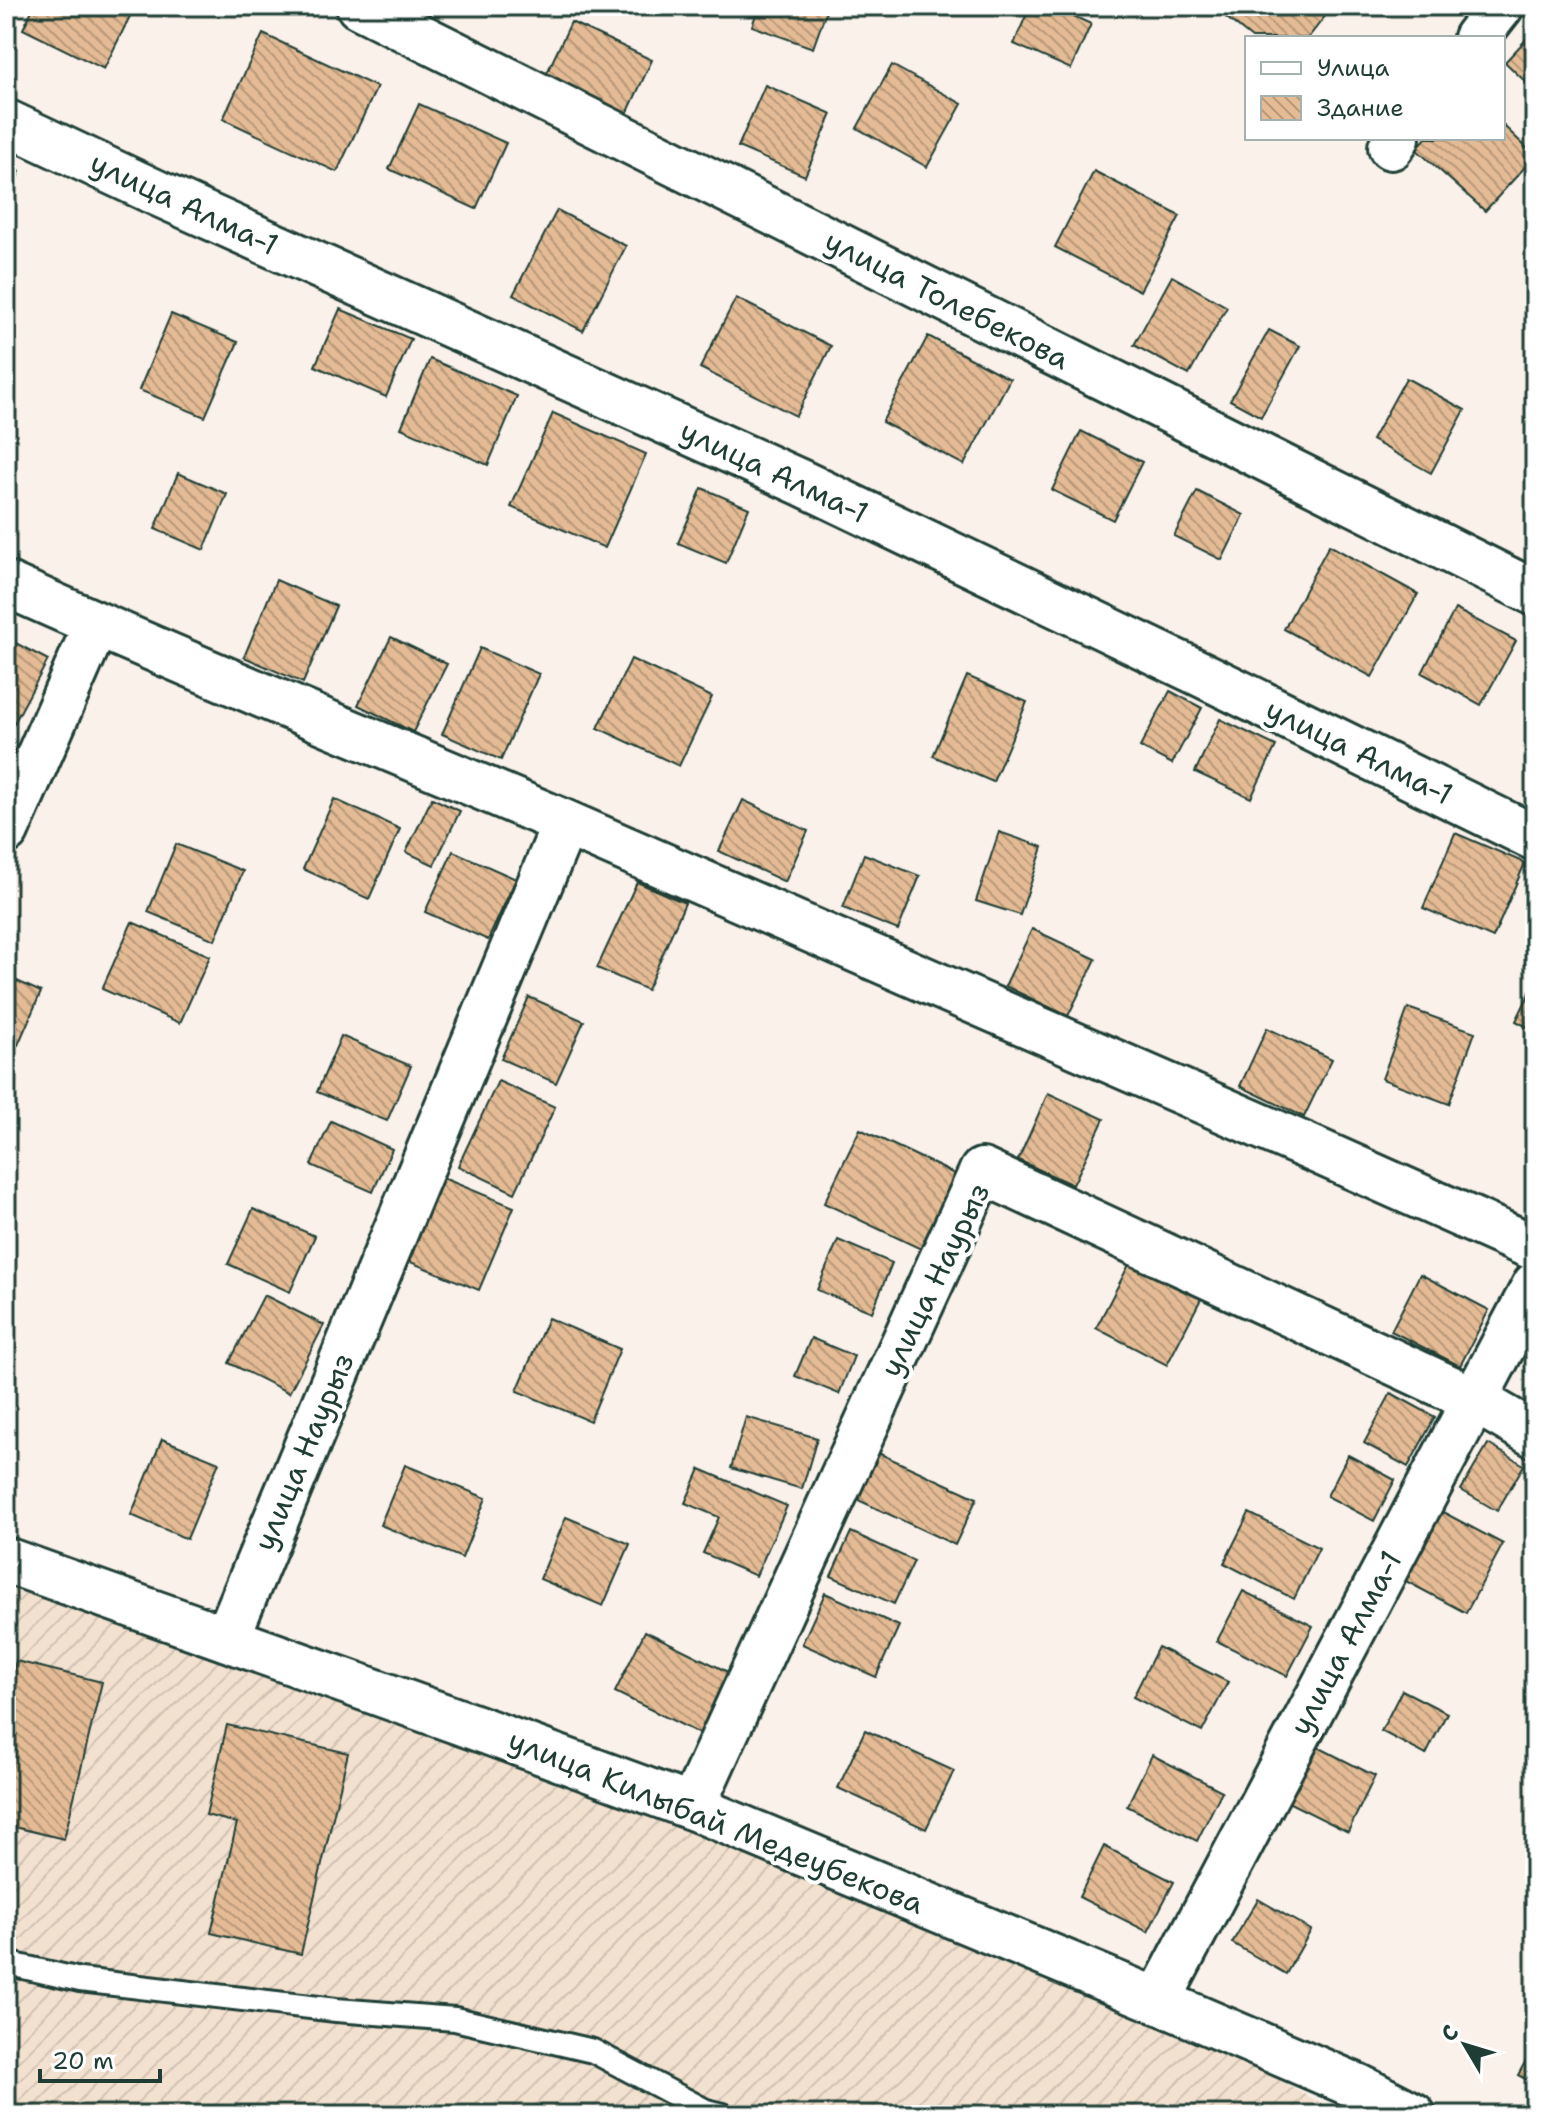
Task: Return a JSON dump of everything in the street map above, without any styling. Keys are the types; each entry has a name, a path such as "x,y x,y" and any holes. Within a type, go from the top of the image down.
{"street":[{"name":"улица Толебекова","path":"359,6 1535,593"},
{"path":"1478,36 1501,6"},
{"name":"улица Алма-1","path":"6,122 800,482 1535,838"},
{"path":"6,584 1080,1045 1535,1248"},
{"path":"6,831 96,625"},
{"name":"улица Наурыз","path":"227,1638 565,823"},
{"name":"улица Наурыз","path":"692,1807 982,1171 1473,1399 1535,1435"},
{"name":"улица Алма-1","path":"1158,2001 1535,1285"},
{"name":"улица Килыбай Медеубекова","path":"6,1560 692,1807 1158,2001 1359,2087 1413,2115"}],"lane":[{"path":"6,1963 80,1980 336,2010 455,2019 593,2051 713,2114"}],"shaded area":[{"path":"6,1580 681,1822 1248,2063 1343,2115 6,2115"}],"building":[{"path":"34,6 135,6 104,69 23,29"},
{"path":"759,6 828,6 813,48 752,26"},
{"path":"1030,6 1051,6 1091,24 1071,69 1014,44"},
{"path":"1228,6 1333,6 1310,36 1250,36 1222,14"},
{"path":"571,22 652,60 627,114 546,75"},
{"path":"1535,30 1535,91 1505,62"},
{"path":"263,34 377,87 337,172 223,119"},
{"path":"892,65 962,104 927,167 857,128"},
{"path":"765,85 832,114 805,176 738,147"},
{"path":"419,104 506,143 476,209 389,169"},
{"path":"1505,127 1535,156 1485,211 1416,149 1424,140 1505,140"},
{"path":"6,165 20,171 6,204"},
{"path":"1094,171 1180,216 1140,291 1055,247"},
{"path":"557,210 626,246 583,331 513,295"},
{"path":"1172,276 1227,307 1189,375 1134,345"},
{"path":"736,298 831,346 796,416 700,368"},
{"path":"340,309 411,339 386,397 315,366"},
{"path":"171,314 238,342 205,417 139,390"},
{"path":"1269,330 1300,346 1261,417 1230,400"},
{"path":"928,336 1010,379 964,465 882,422"},
{"path":"430,359 517,396 488,465 401,428"},
{"path":"1406,378 1465,410 1431,473 1372,440"},
{"path":"553,413 646,454 605,548 511,507"},
{"path":"1081,431 1142,462 1113,520 1052,490"},
{"path":"178,473 227,494 204,550 155,529"},
{"path":"702,488 749,508 726,563 678,543"},
{"path":"1197,491 1244,515 1222,560 1174,536"},
{"path":"1329,545 1418,594 1372,677 1284,629"},
{"path":"276,580 336,606 303,683 244,657"},
{"path":"1455,609 1516,641 1481,705 1422,673"},
{"path":"391,637 447,664 413,732 358,705"},
{"path":"6,638 48,660 11,729 6,727"},
{"path":"480,648 539,674 501,760 442,734"},
{"path":"631,659 712,697 679,766 598,728"},
{"path":"967,676 1027,702 993,782 933,756"},
{"path":"1170,691 1202,708 1172,764 1140,747"},
{"path":"1220,719 1276,746 1251,798 1195,772"},
{"path":"432,798 460,811 434,865 406,852"},
{"path":"334,799 400,829 369,899 303,869"},
{"path":"743,800 808,831 785,882 719,851"},
{"path":"999,832 1043,847 1020,915 976,901"},
{"path":"1455,833 1525,863 1493,938 1423,908"},
{"path":"176,844 243,871 215,940 148,912"},
{"path":"453,851 516,879 488,940 425,912"},
{"path":"864,854 920,876 898,930 843,908"},
{"path":"637,882 685,903 647,990 597,968"},
{"path":"132,922 210,956 180,1023 102,989"},
{"path":"1032,929 1096,959 1068,1016 1005,986"},
{"path":"6,976 41,992 18,1045 6,1040"},
{"path":"1535,982 1535,1031 1516,1021"},
{"path":"529,997 584,1021 556,1083 501,1059"},
{"path":"1408,1008 1475,1032 1449,1104 1382,1079"},
{"path":"1267,1028 1332,1059 1304,1117 1240,1086"},
{"path":"341,1036 411,1066 387,1121 317,1092"},
{"path":"498,1081 555,1107 515,1193 458,1166"},
{"path":"1048,1093 1104,1119 1073,1185 1018,1160"},
{"path":"331,1121 392,1149 373,1192 311,1165"},
{"path":"860,1129 959,1176 923,1250 824,1203"},
{"path":"438,1176 514,1207 479,1290 403,1259"},
{"path":"253,1209 315,1236 290,1292 228,1264"},
{"path":"838,1240 892,1263 872,1312 817,1290"},
{"path":"1133,1257 1204,1293 1167,1365 1096,1328"},
{"path":"1420,1274 1489,1310 1460,1366 1391,1331"},
{"path":"264,1295 324,1325 289,1393 229,1363"},
{"path":"548,1318 620,1349 590,1421 517,1391"},
{"path":"811,1338 854,1356 839,1394 795,1376"},
{"path":"1391,1393 1435,1417 1408,1467 1364,1443"},
{"path":"746,1417 817,1438 802,1489 731,1468"},
{"path":"162,1439 219,1462 187,1539 131,1515"},
{"path":"1488,1444 1524,1465 1497,1511 1461,1490"},
{"path":"876,1452 977,1498 955,1545 854,1498"},
{"path":"1348,1455 1395,1480 1374,1521 1327,1496"},
{"path":"405,1465 486,1498 462,1558 380,1525"},
{"path":"700,1469 787,1506 756,1576 703,1553 719,1517 685,1503"},
{"path":"1439,1510 1503,1544 1466,1613 1402,1579"},
{"path":"1249,1513 1319,1548 1294,1599 1224,1563"},
{"path":"566,1517 630,1544 603,1606 540,1579"},
{"path":"851,1532 914,1561 894,1604 831,1576"},
{"path":"1243,1591 1313,1626 1287,1676 1217,1641"},
{"path":"825,1593 899,1626 876,1677 802,1644"},
{"path":"645,1631 730,1673 700,1734 615,1692"},
{"path":"1158,1647 1228,1682 1202,1732 1133,1697"},
{"path":"16,1661 102,1682 64,1839 6,1825 6,1701"},
{"path":"1402,1690 1447,1713 1426,1755 1381,1731"},
{"path":"227,1725 348,1753 301,1954 211,1933 237,1823 206,1815"},
{"path":"865,1730 954,1771 926,1829 838,1788"},
{"path":"1316,1746 1375,1776 1348,1832 1288,1802"},
{"path":"1152,1755 1222,1791 1197,1841 1127,1806"},
{"path":"1104,1846 1174,1882 1148,1932 1079,1897"},
{"path":"1258,1899 1311,1930 1286,1974 1232,1943"},
{"path":"1535,2044 1535,2084 1518,2075"}]}
